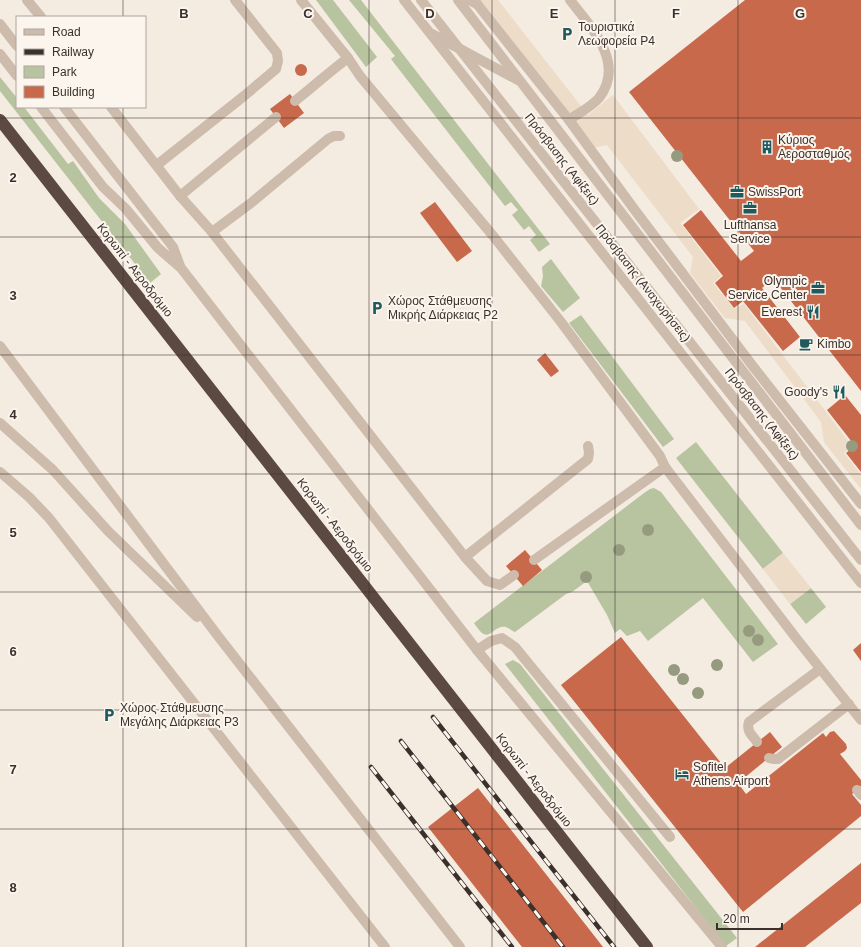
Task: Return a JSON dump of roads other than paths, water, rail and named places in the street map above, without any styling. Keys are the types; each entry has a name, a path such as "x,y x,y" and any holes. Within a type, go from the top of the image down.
{"highway":[{"name":"Κορωπί - Αεροδρόμιο","path":"0,120 647,947"}],"street":[{"path":"27,0 40,16"},
{"path":"157,165 276,69 278,61 277,53 235,0"},
{"path":"301,0 348,58 360,76 489,231 561,322 660,456 665,467 861,720"},
{"name":"Πρόσβασης (Αναχωρήσεις)","path":"404,0 861,582"},
{"name":"Πρόσβασης (Αφίξεις)","path":"421,0 861,560"},
{"name":"Πρόσβασης (Αναχωρήσεις)","path":"458,0 861,525"},
{"path":"569,120 591,106 599,97 606,84 609,66 599,38 570,0"},
{"name":"Πρόσβασης (Αφίξεις)","path":"473,1 569,120 634,210 755,369 861,504"},
{"path":"0,24 16,45"},
{"path":"432,34 518,80"},
{"path":"0,54 16,75"},
{"path":"295,101 318,84 334,68 348,58"},
{"path":"42,108 103,187 126,210 158,248 181,268 477,650 722,947"},
{"path":"65,108 173,247 181,268"},
{"path":"112,108 180,196 212,232 465,557 487,581 492,584 500,585 514,575"},
{"path":"180,196 276,117"},
{"path":"212,232 251,203 328,139 334,136 340,136"},
{"path":"0,346 218,636 460,947"},
{"path":"0,423 53,470 108,531 218,636"},
{"path":"465,557 588,459 588,446"},
{"path":"534,560 665,467"},
{"path":"0,472 29,497 48,518 385,947"},
{"path":"477,650 491,641 502,638 515,647 670,837"},
{"path":"757,742 749,732 749,722 820,669"},
{"path":"769,758 778,759 849,704"}],"railway":[{"path":"433,717 614,947"},
{"path":"401,741 563,947"},
{"path":"371,767 512,947"}],"place":[{"name":"Τουριστικά Λεωφορεία P4","path":"567,34"},
{"name":"Κύριος Αεροσταθμός","path":"767,147"},
{"name":"SwissPort","path":"737,192"},
{"name":"Lufthansa Service","path":"750,208"},
{"name":"Olympic Service Center","path":"818,288"},
{"name":"Χώρος Στάθμευσης Μικρής Διάρκειας P2","path":"377,308"},
{"name":"Everest","path":"813,312"},
{"name":"Kimbo","path":"806,344"},
{"name":"Goody's","path":"839,392"},
{"name":"Χώρος Στάθμευσης Μεγάλης Διάρκειας P3","path":"109,715"},
{"name":"Sofitel Athens Airport","path":"682,774"}]}
